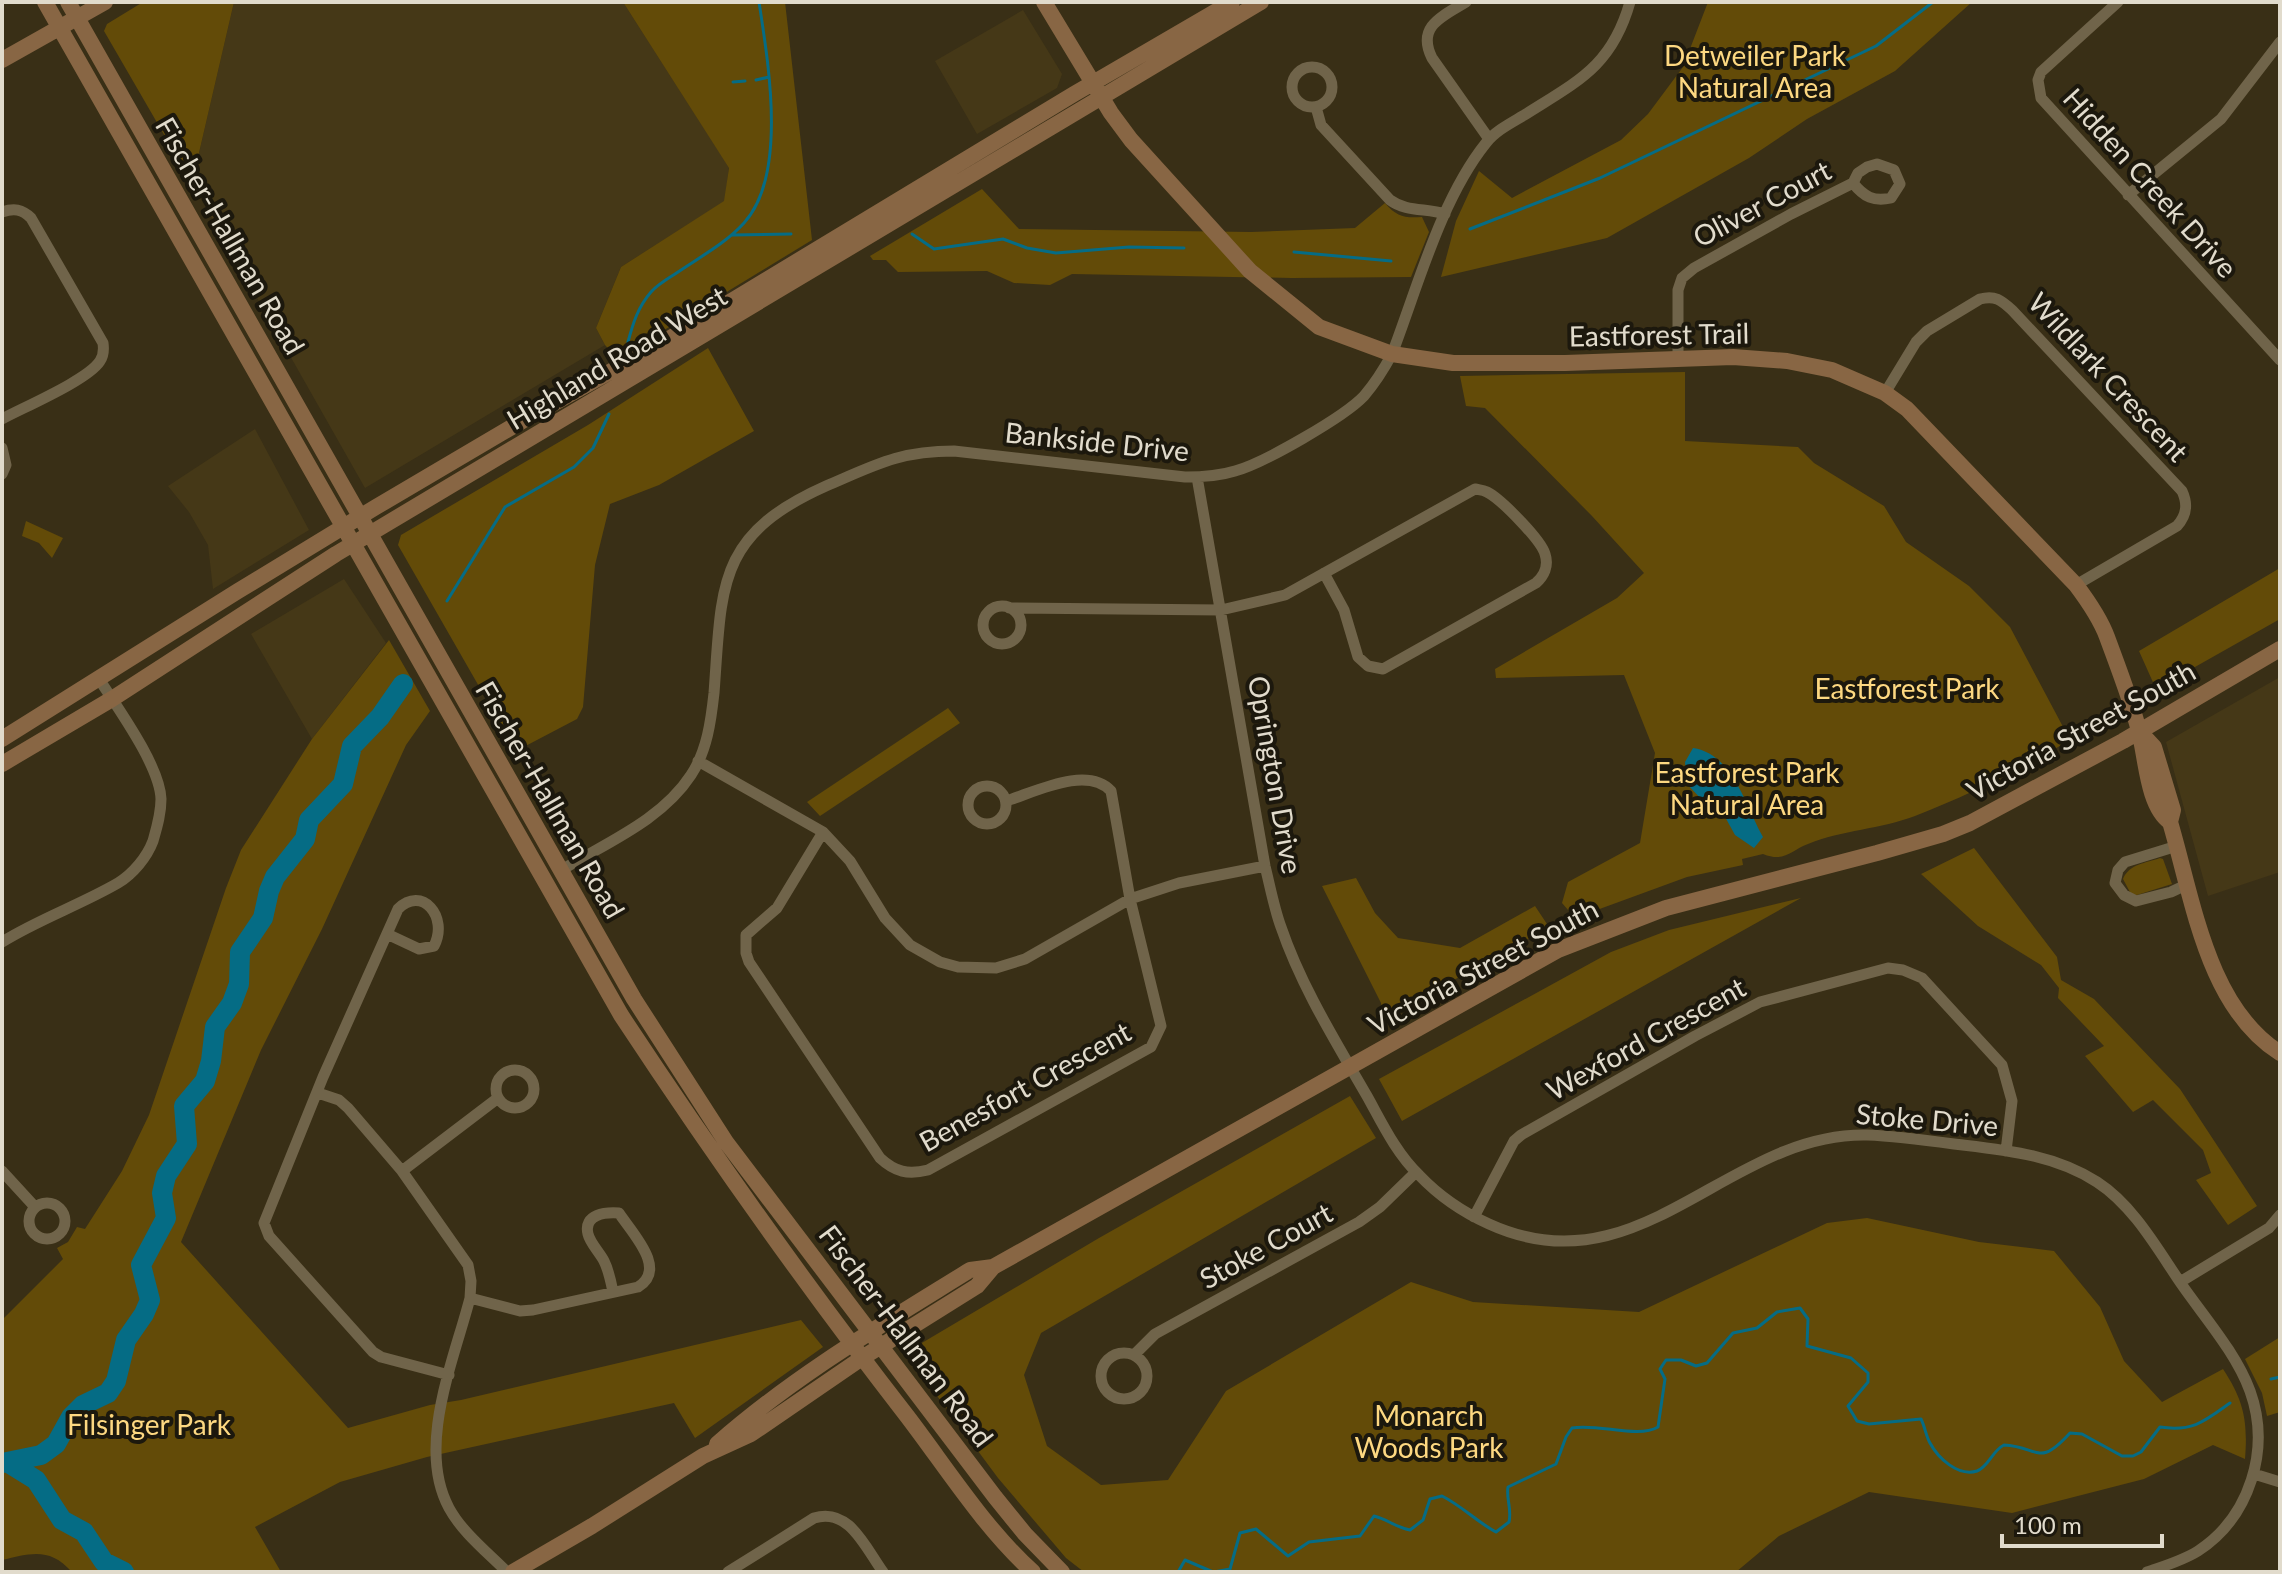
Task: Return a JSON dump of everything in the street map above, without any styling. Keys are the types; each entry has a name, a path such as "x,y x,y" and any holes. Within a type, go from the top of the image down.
{"main road":[{"name":"Fischer-Hallman Road","path":"45,2 621,1015 713,1155 850,1343 978,1509 1033,1572"},
{"name":"Fischer-Hallman Road","path":"68,2 634,999 726,1142 1025,1534 1062,1572"},
{"path":"2,60 105,2"},
{"name":"Eastforest Trail","path":"1044,2 1102,99 1131,140 1250,271 1319,327 1392,354 1467,363 1733,357 1799,363 1832,370 1885,393 1926,426 2076,585 2106,634 2140,732 2142,754 2160,815 2170,822 2215,974 2244,1021 2280,1053"},
{"name":"Highland Road West","path":"2,739 343,527 779,274 1093,82 1232,2"},
{"name":"Highland Road West","path":"2,764 112,699 353,544 1261,2"},
{"name":"Victoria Street South","path":"513,1572 703,1456 751,1434 880,1346 977,1286 993,1267 1558,950 1666,908 1943,834 2000,809 2140,732 2280,649"},
{"name":"Victoria Street South","path":"703,1456 742,1422 850,1343 970,1270 993,1267"}],"street":[{"path":"1466,2 1435,21 1430,28 1427,46 1432,58 1489,139"},
{"name":"Bankside Drive","path":"560,871 654,815 692,774 712,714 719,622 726,581 743,547 759,527 795,500 899,455 954,451 1197,477 1238,471 1341,414 1364,396 1392,354 1445,214 1463,176 1489,139 1585,77 1601,62 1617,39 1630,2"},
{"name":"Hidden Creek Drive","path":"2118,2 2048,64 2041,72 2038,90 2046,106 2280,360"},
{"path":"2128,195 2221,119 2280,42"},
{"path":"1316,107 1321,125 1390,200 1399,206 1445,214"},
{"name":"Oliver Court","path":"1678,358 1678,290 1682,278 1694,268 1791,214 1853,183"},
{"path":"2,212 17,210 31,218 103,343 104,351 88,374 2,419"},
{"name":"Wildlark Crescent","path":"1885,393 1916,342 1927,331 1989,296 1999,299 2012,310 2185,497 2186,513 2177,526 2076,585"},
{"path":"2,448 6,465 2,474"},
{"name":"Oprington Drive","path":"1197,477 1265,866 1279,924 1292,957 1350,1067"},
{"path":"1009,608 1221,610 1285,595 1324,573 1475,489 1485,491 1500,502 1541,545 1546,563 1542,578 1536,583 1383,669 1368,666 1358,657 1344,610 1324,573"},
{"path":"2,942 35,922 121,881 137,867 150,848 159,822 161,796 150,762 99,679"},
{"path":"698,761 823,832 850,861 885,918 910,945 940,962 958,967 996,968 1025,959 1130,899 1179,883 1265,866"},
{"name":"Benesfort Crescent","path":"823,832 777,908 746,935 746,953 749,962 880,1158 901,1172 918,1173 1151,1047 1161,1026 1130,899 1111,791 1101,782 1083,779 1006,801"},
{"path":"2177,846 2125,862 2118,870 2115,883 2124,895 2136,901 2188,884"},
{"path":"387,934 419,949 434,946 440,935 439,920 432,909 418,900 405,902 398,909 387,934 318,1093 265,1216 266,1230 373,1352 381,1357 449,1375"},
{"name":"Wexford Crescent","path":"1474,1217 1514,1141 1521,1135 1760,1002 1888,968 1922,978 2002,1065 2012,1101 2006,1151"},
{"name":"Stoke Drive","path":"1350,1067 1397,1148 1416,1172 1446,1200 1474,1217 1521,1235 1547,1240 1609,1236 1668,1214 1771,1155 1815,1139 1891,1136 2006,1151 2043,1157 2099,1183 2118,1199 2140,1225 2239,1367 2258,1417 2254,1474 2244,1498 2217,1536 2182,1560 2147,1572"},
{"path":"318,1093 339,1100 348,1108 402,1171 463,1255 471,1281 470,1298 437,1424 434,1458 437,1477 449,1509 507,1572"},
{"path":"402,1171 498,1098"},
{"path":"2,1171 35,1207"},
{"name":"Stoke Court","path":"1134,1355 1147,1372 1144,1389 1135,1397 1117,1398 1110,1395 1102,1383 1103,1367 1114,1355 1134,1355 1155,1334 1359,1222 1380,1207 1416,1172"},
{"path":"470,1298 520,1311 533,1310 638,1287 646,1282 651,1271 650,1261 619,1213 607,1212 593,1218 588,1226 588,1235 606,1264 613,1292"},
{"path":"2180,1282 2269,1228 2280,1215"},
{"path":"2254,1474 2280,1482"},
{"path":"728,1572 814,1518 827,1514 848,1523 883,1572"}],"shaded area":[{"path":"234,2 623,2 729,167 725,201 621,267 596,328 605,345 365,488 192,183"},
{"path":"1023,10 1062,74 1057,88 977,134 935,61"},
{"path":"255,429 309,530 213,589 208,545 189,512 168,486"},
{"path":"344,579 386,643 312,739 251,634"},
{"path":"2280,677 2280,872 2208,896 2166,742"}],"green space":[{"path":"143,2 234,2 192,183 104,31 107,24"},
{"path":"623,2 785,2 812,240 633,349 615,356 596,328 621,267 724,201 729,168"},
{"name":"Detweiler Park Natural Area","path":"1708,2 1972,2 1895,71 1807,119 1749,158 1607,238 1441,277 1456,221 1479,171 1512,198 1621,140 1648,114 1683,67"},
{"path":"982,189 1019,229 1251,232 1355,228 1385,203 1401,216 1422,217 1429,232 1411,277 1072,274 1050,285 1014,283 987,271 898,272 886,260 873,260 870,256"},
{"path":"708,348 754,431 659,485 610,504 595,565 583,707 577,719 516,751 398,545 401,535 588,425"},
{"name":"Eastforest Park","path":"1685,372 1685,441 1798,447 1814,463 1884,506 1906,542 1969,586 2010,627 2070,740 1994,781 1915,816 1821,839 1787,855 1777,857 1763,854 1742,859 1743,865 1687,877 1575,918 1562,903 1568,882 1640,843 1655,753 1624,675 1496,678 1495,669 1617,598 1644,573 1485,408 1466,406 1460,376"},
{"path":"26,521 63,538 52,558 39,543 22,536"},
{"path":"2280,568 2280,619 2156,689 2139,651"},
{"name":"Filsinger Park","path":"389,640 430,711 406,745 322,929 261,1050 181,1242 348,1428 430,1405 801,1320 823,1347 695,1438 674,1403 427,1457 340,1482 255,1527 281,1572 72,1572 48,1555 31,1554 2,1560 2,1320 63,1259 57,1248 68,1242 77,1227 85,1229 122,1171 149,1115 241,850 312,739"},
{"path":"948,708 960,723 820,816 807,802"},
{"path":"1974,848 2057,957 2061,980 2094,999 2180,1089 2257,1206 2228,1225 2196,1180 2211,1173 2203,1150 2153,1100 2133,1112 2085,1056 2104,1046 2058,998 2059,988 2041,965 1978,926 1921,874"},
{"path":"2160,858 2172,884 2131,894 2123,879 2129,870"},
{"path":"1356,878 1375,913 1398,938 1460,948 1535,906 1549,927 1384,1019 1381,1003 1322,886"},
{"path":"1801,898 1402,1121 1379,1079 1611,952 1669,930"},
{"name":"Monarch Woods Park","path":"1350,1096 1376,1138 1041,1333 1024,1375 1047,1446 1101,1485 1168,1480 1226,1391 1411,1282 1473,1302 1639,1312 1827,1223 1867,1218 1979,1242 2054,1251 2100,1307 2124,1361 2162,1402 2223,1369 2236,1391 2243,1412 2245,1459 2213,1445 2144,1479 2012,1513 1869,1492 1779,1536 1736,1572 1084,1572 1066,1558 998,1478 912,1362 910,1350 1099,1238"},
{"path":"2280,1337 2280,1412 2267,1416 2262,1393 2245,1359"}],"water":[{"path":"1693,748 1707,752 1718,760 1736,783 1763,837 1754,848 1735,835 1724,815 1704,802 1687,784 1685,762"}],"waterway":[{"path":"628,342 636,316 651,292 728,238 744,223 758,202 766,177 771,117 767,55 759,2"},
{"path":"1470,229 1600,178 1876,46 1933,2"},
{"path":"756,80 769,77"},
{"path":"733,82 745,81"},
{"path":"732,235 791,234"},
{"path":"912,234 934,249 1003,239 1027,248 1056,253 1129,247 1184,248"},
{"path":"1294,252 1391,261"},
{"path":"447,601 505,507 574,467 593,448 609,414"},
{"path":"2,1463 41,1455 56,1444 71,1417 83,1405 108,1393 116,1381 126,1340 150,1300 141,1265 166,1218 162,1193 166,1176 187,1144 184,1106 205,1081 215,1027 232,1003 239,984 240,952 263,918 275,877 305,839 309,820 343,784 352,746 380,717 403,684"},
{"path":"1214,1572 1230,1569 1240,1533 1256,1529 1288,1556 1309,1542 1360,1536 1374,1516 1410,1530 1423,1520 1430,1499 1442,1496 1496,1532 1509,1522 1508,1487 1556,1464 1572,1428 1640,1432 1658,1427 1665,1379 1660,1369 1666,1360 1681,1360 1696,1366 1707,1363 1733,1333 1757,1328 1777,1312 1800,1308 1808,1319 1807,1346 1851,1358 1868,1373 1868,1382 1848,1406 1857,1421 1869,1424 1921,1419 1938,1455 1949,1465 1963,1471 1981,1469 2004,1445 2045,1453 2070,1433 2082,1434 2122,1456 2133,1456 2141,1452 2160,1427 2190,1426 2206,1420 2230,1403"},
{"path":"2271,1379 2280,1377"},
{"path":"7,1462 36,1480 62,1520 84,1532 104,1562 124,1572"},
{"path":"1178,1572 1185,1560 1213,1572"}],"park label":[{"name":"Eastforest Park Natural Area","path":"1747,789"}]}
